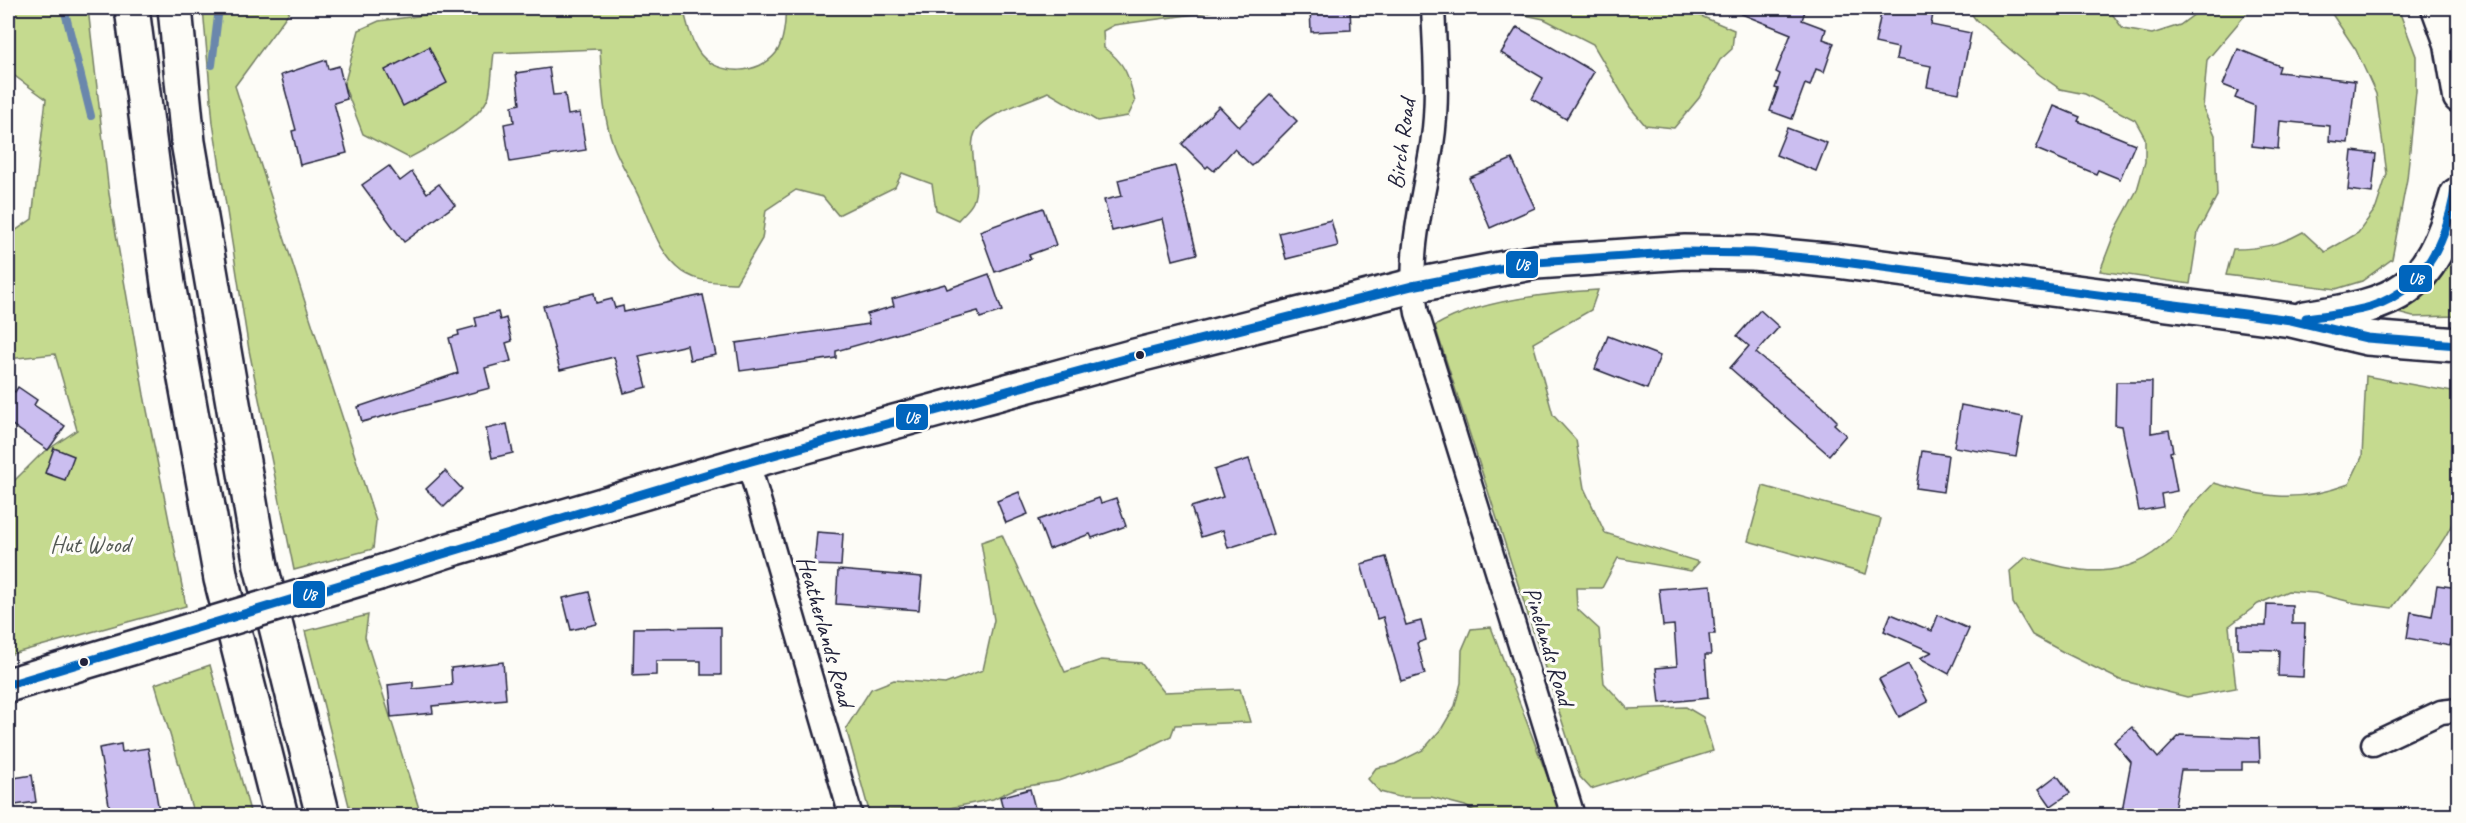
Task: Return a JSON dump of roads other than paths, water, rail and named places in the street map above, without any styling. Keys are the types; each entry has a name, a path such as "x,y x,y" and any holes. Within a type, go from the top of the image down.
{"main road":[{"path":"132,8 168,284 221,579 281,816"},
{"path":"175,8 188,142 261,566 323,816"},
{"path":"2291,320 2379,304 2405,289 2425,269 2438,251 2458,193"},
{"path":"8,685 449,550 748,462 1131,357 1412,286 1536,262 1685,252 1753,253 1836,261 2291,320 2367,338 2458,345"}],"street":[{"name":"Birch Road","path":"1412,286 1412,257 1432,143 1436,81 1433,8"},
{"path":"2436,8 2449,44 2458,98"},
{"name":"Pinelands Road","path":"1412,286 1417,313 1574,816"},
{"name":"Heatherlands Road","path":"748,462 851,816"},
{"path":"2373,744 2441,712 2458,710"}],"waterway":[{"path":"64,8 91,116"},
{"path":"212,65 219,8"}],"park label":[{"name":"Hut Wood","path":"90,544"}]}
